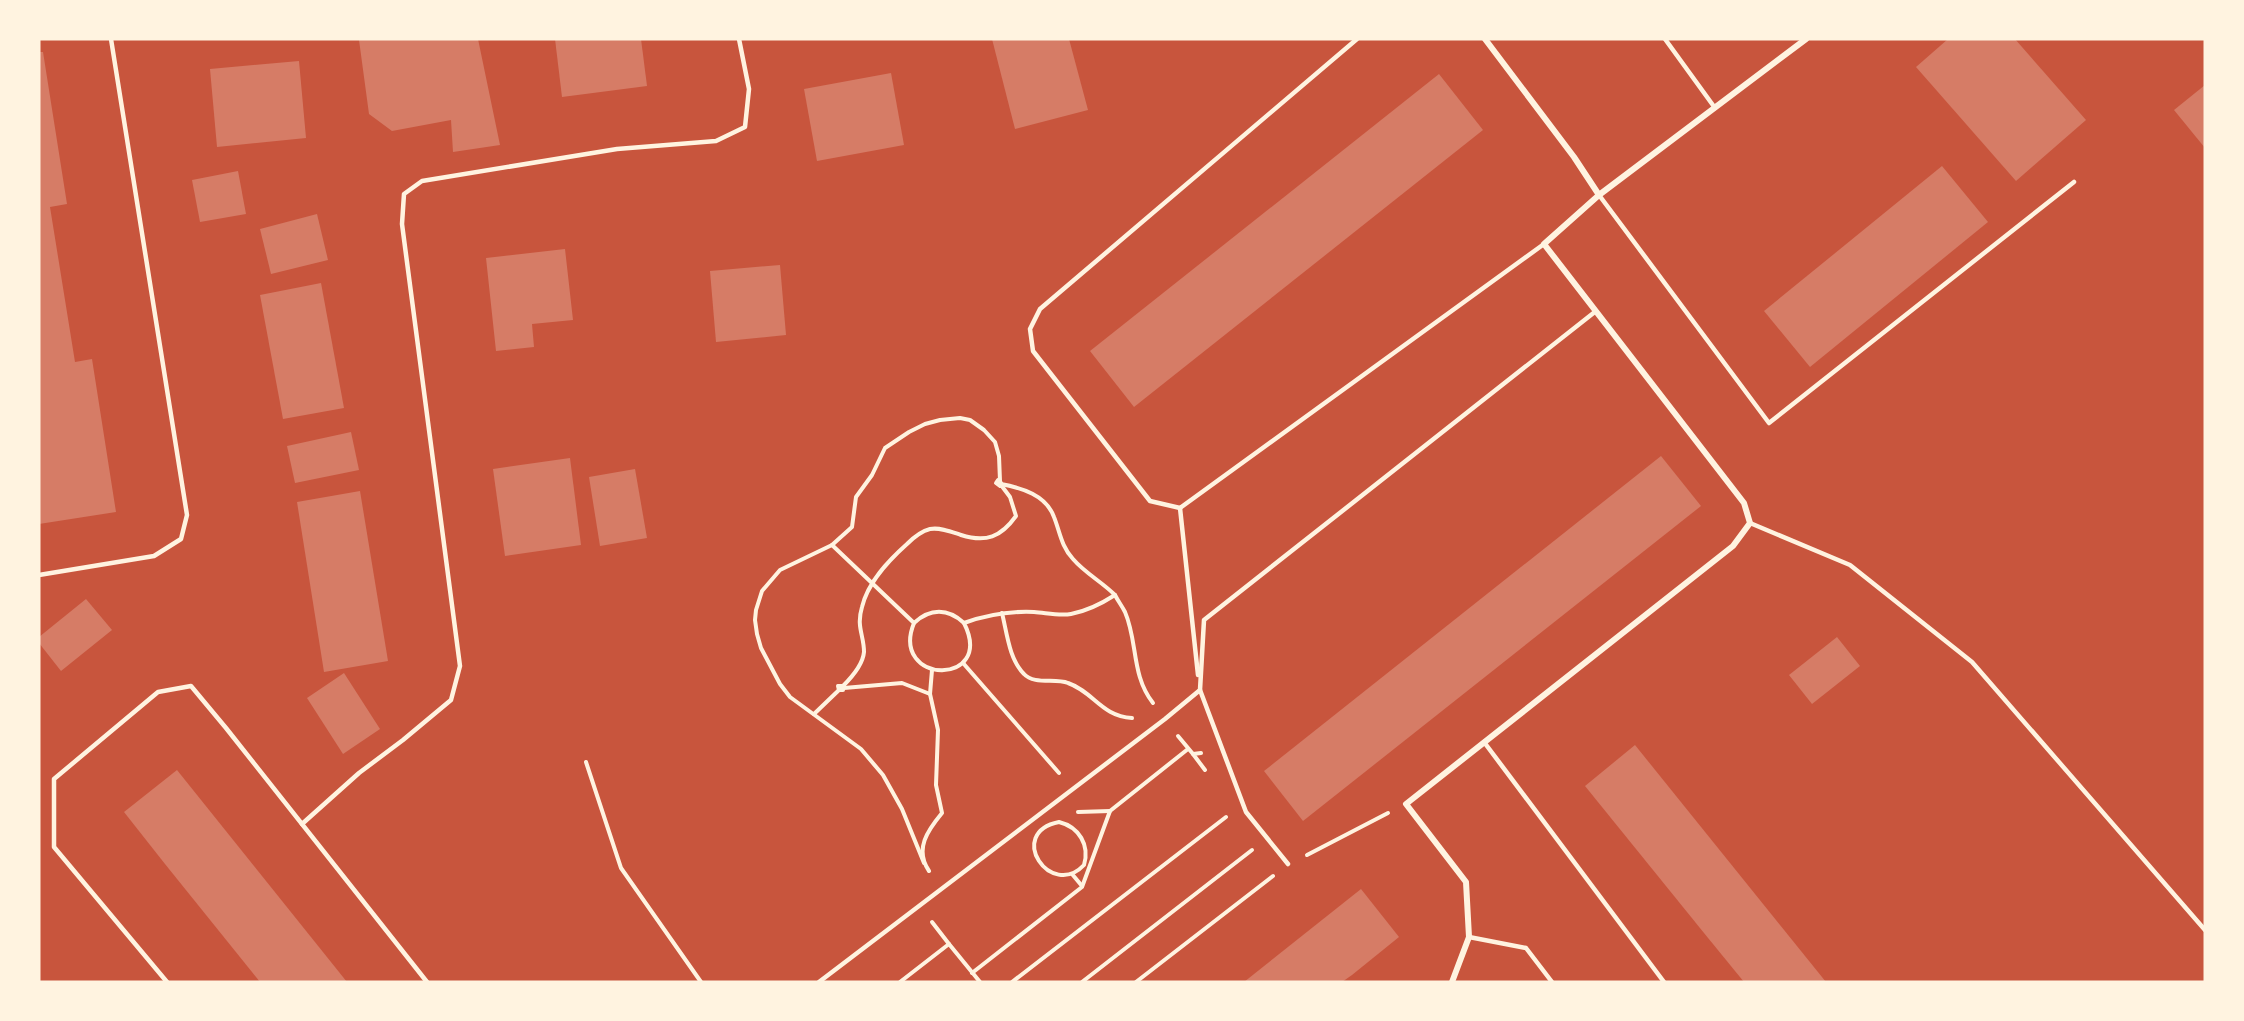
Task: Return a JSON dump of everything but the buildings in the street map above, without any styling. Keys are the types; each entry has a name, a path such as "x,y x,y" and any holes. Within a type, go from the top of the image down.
{"street":[{"path":"1485,39 1574,157 1599,195"},
{"path":"1452,982 1469,937 1466,882 1406,804 1733,546 1750,523 1744,503 1544,244 1599,195 1806,39"}],"lane":[{"path":"39,575 154,556 181,539 187,515 111,39"},
{"path":"302,824 359,772 435,715 451,700 460,666 402,224 404,194 422,181 617,149 716,141 745,127 749,89 739,39"},
{"path":"1357,39 1040,309 1030,329 1033,351 1150,501 1180,508 1544,244"},
{"path":"1665,39 1716,108"},
{"path":"1599,195 1769,423 2074,182"},
{"path":"819,982 1200,690 1204,620 1596,311"},
{"path":"1180,508 1200,690 1246,812 1288,864"},
{"path":"1750,523 1850,565 1972,662 2205,930"},
{"path":"167,982 54,846 54,779 158,692 191,687 427,982"},
{"path":"1484,742 1664,982"},
{"path":"1469,937 1526,948 1552,982"}],"path":[{"path":"814,714 851,679 864,653 859,623 861,607 871,583 907,544 930,529 949,530 963,536 996,536 1008,528 1016,516 1010,496 1000,482 999,456 995,442 970,420 960,418 925,424 885,448 856,498 852,527 832,545 780,570 762,591 755,620 761,648 780,684 790,697 861,749 883,775 902,809 924,863 941,889"},
{"path":"1000,482 1025,490 1048,505 1055,518 1058,533 1071,557 1115,596 1125,612 1137,669 1147,695 1165,719"},
{"path":"832,545 914,623"},
{"path":"964,623 1002,613 1071,614 1087,610 1115,596"},
{"path":"938,611 947,611 964,623 971,637 971,647 963,663 948,671 932,670 914,656 909,638 914,623 928,613 938,611"},
{"path":"1002,613 1016,663 1025,677 1038,681 1052,680 1068,683 1092,697 1108,712 1117,715 1165,719"},
{"path":"963,663 1072,789"},
{"path":"924,863 924,835 942,813 936,786 938,730 930,694 932,670"},
{"path":"842,688 902,683 930,694"},
{"path":"972,973 1082,887 1110,811 1188,749"},
{"path":"1207,773 1193,754 1223,750"},
{"path":"586,762 621,868 701,982"},
{"path":"1136,982 1288,864 1406,804"},
{"path":"1082,982 1257,846 1246,812"},
{"path":"1012,982 1226,817"},
{"path":"1059,822 1068,825 1076,831 1085,844 1087,850 1084,865 1072,874 1063,876 1053,873 1039,861 1034,852 1033,842 1037,833 1048,824 1059,822"},
{"path":"1072,874 1082,887"},
{"path":"920,906 980,982"},
{"path":"900,982 949,944"}]}
